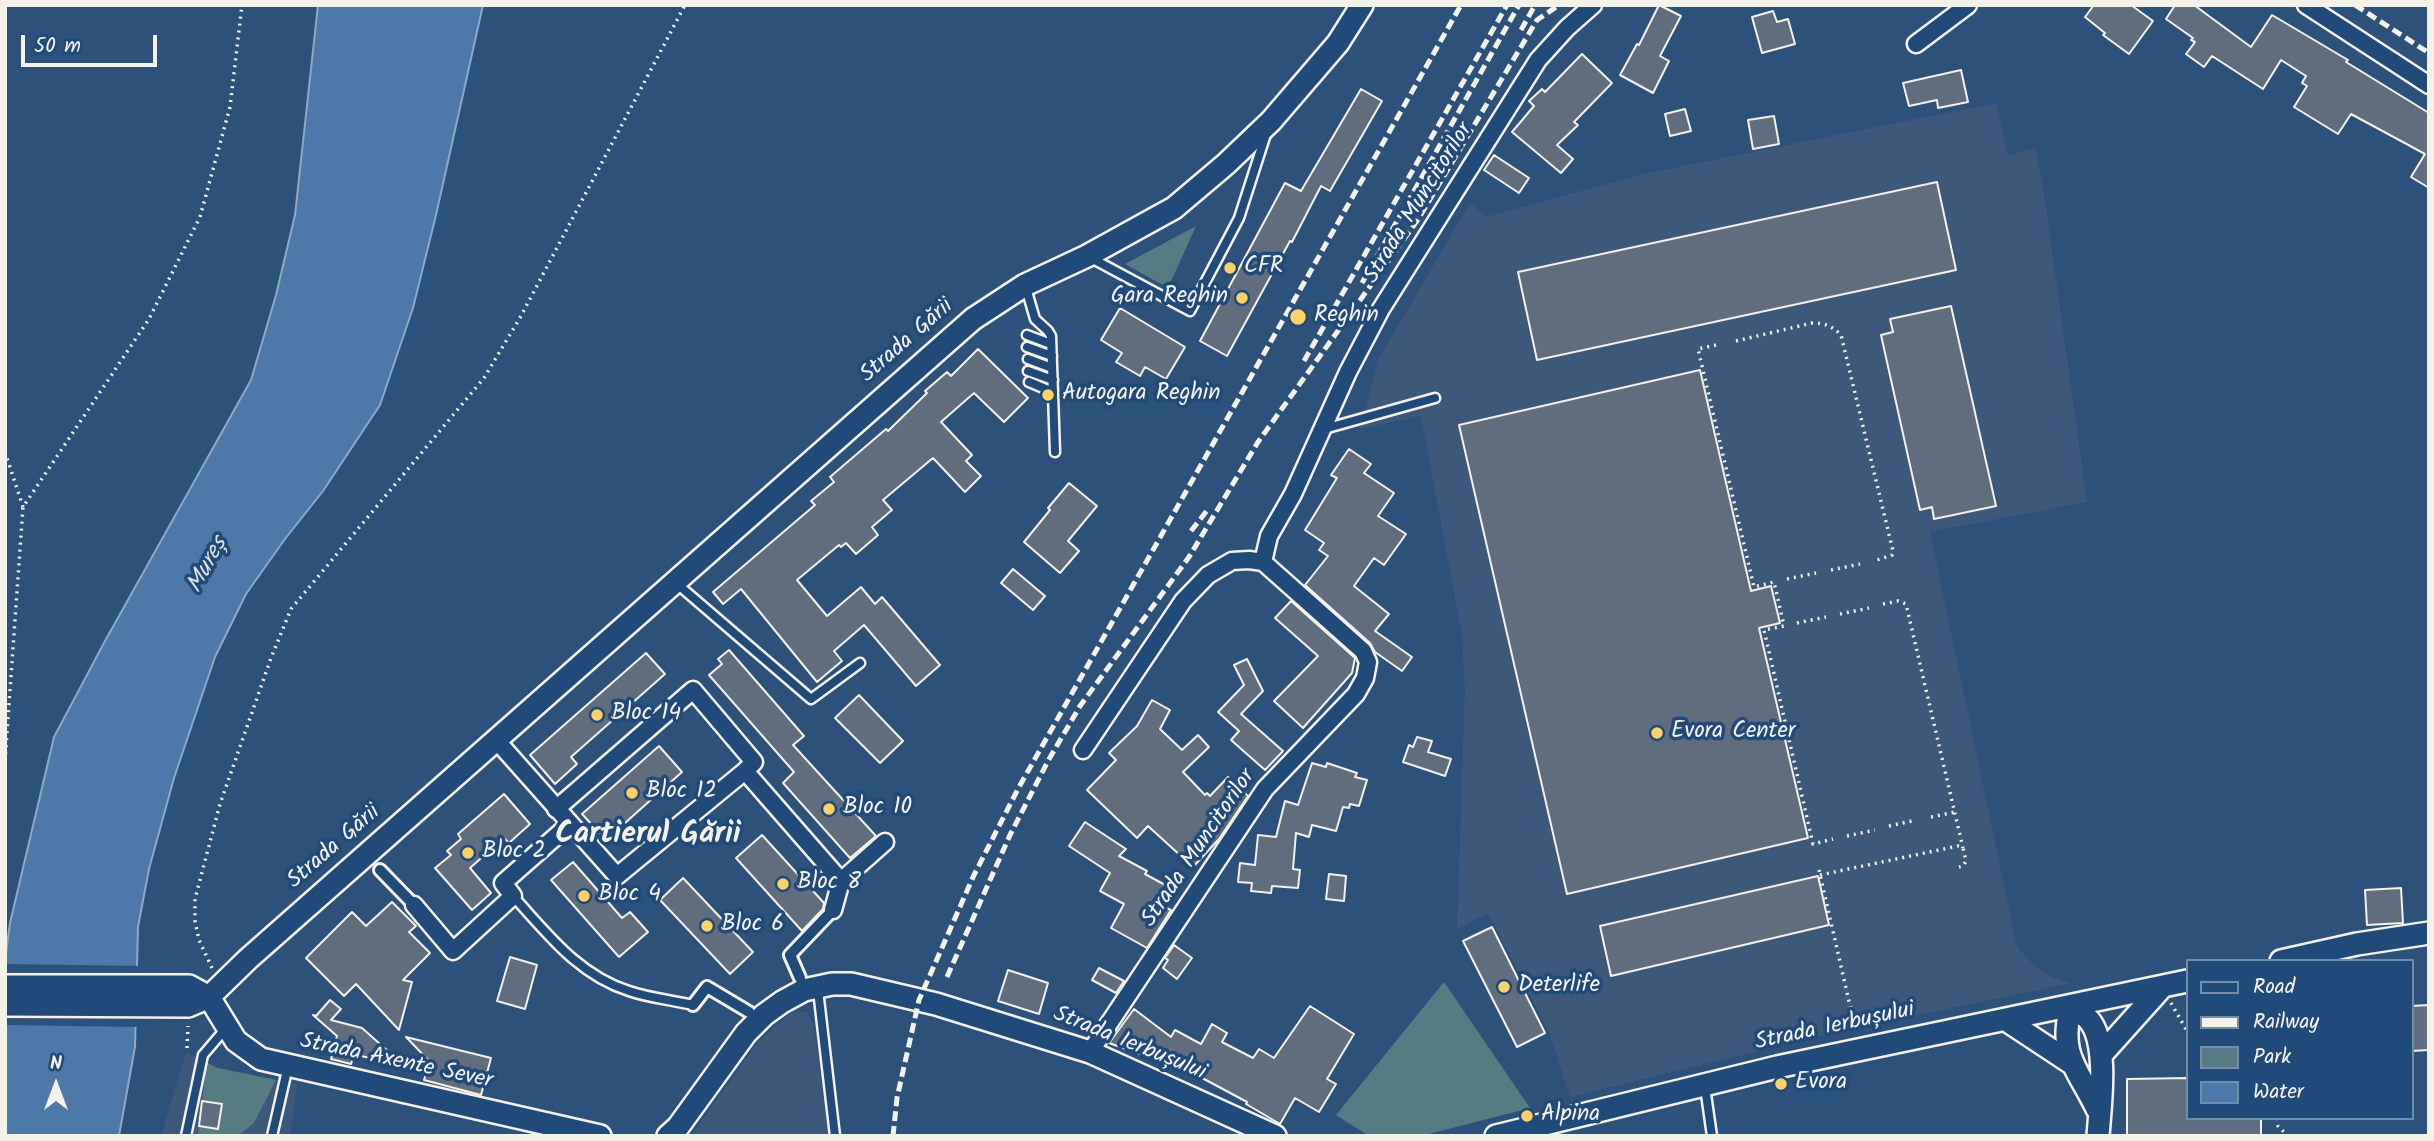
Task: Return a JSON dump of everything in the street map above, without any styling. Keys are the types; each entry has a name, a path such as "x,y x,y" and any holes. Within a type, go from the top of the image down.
{"main road":[{"name":"Strada Gării","path":"216,990 248,958 973,319 1025,285 1087,256 1174,208 1226,164 1271,121 1338,43 1362,5"},
{"path":"2290,959 2357,944 2429,933"},
{"name":"Strada Ierbușului","path":"1496,1136 1704,1084 1960,1027 2071,1007 2186,981"},
{"path":"668,1136 678,1128 746,1033 782,1002 804,990 809,982"},
{"name":"Strada Ierbușului","path":"809,982 851,984 919,1000 1090,1052 1275,1136"},
{"path":"5,986 188,1005"},
{"path":"2101,1055 2162,987"},
{"path":"5,1005 188,1005 216,990"},
{"name":"Strada Axente Sever","path":"216,990 227,1027 246,1050 261,1059 600,1136"},
{"path":"2071,1063 2066,1040 2066,1024 2071,1007 2090,1020 2098,1039 2101,1055 2098,1136"},
{"path":"2006,1020 2071,1063 2085,1083 2099,1113"}],"street":[{"name":"Strada Muncitorilor","path":"1090,1052 1265,789 1356,694 1365,678 1368,662 1363,651 1264,562 1269,536 1293,494 1348,372 1381,309 1538,60 1567,27 1593,5"},
{"path":"1916,44 1968,5"},
{"path":"2306,5 2429,86"},
{"path":"1083,750 1184,601 1208,575 1232,561 1264,562"},
{"path":"497,741 556,809 617,876 754,762 693,691 556,809"},
{"path":"745,771 841,881"},
{"path":"380,870 453,951 513,896 503,883 570,824"},
{"path":"809,982 790,955 833,910 841,881 885,842"},
{"path":"693,1005 707,987 749,1013"}],"lane":[{"path":"1087,256 1190,310 1239,218 1271,121"},
{"path":"1025,285 1035,319 1048,331 1051,344 1055,452"},
{"path":"1027,335 1051,344"},
{"path":"1027,347 1052,356"},
{"path":"1028,359 1052,368"},
{"path":"1028,371 1053,380"},
{"path":"1029,383 1053,392"},
{"path":"1324,429 1435,398"},
{"path":"676,583 811,699 860,663"},
{"path":"513,896 564,953 591,973 628,991 693,1005"},
{"path":"809,982 835,1136"},
{"path":"186,1136 203,1055 227,1027"},
{"path":"272,1136 288,1066"},
{"path":"1704,1084 1712,1136"}],"path":[{"path":"23,507 149,319 200,217 230,107 242,5"},
{"path":"216,990 211,967 199,940 195,921 195,899 220,804 291,609 484,378 521,316 685,5"},
{"path":"1736,341 1812,323 1824,323 1841,335 1893,551 1888,558 1874,561"},
{"path":"1716,345 1698,349 1754,587 1774,582 1784,625 1764,630 1813,844 1833,839"},
{"path":"5,452 23,507 5,761"},
{"path":"1831,570 1860,564"},
{"path":"1787,579 1816,573"},
{"path":"1883,604 1898,601 1906,604 1966,861 1959,867"},
{"path":"1840,614 1869,608"},
{"path":"1797,623 1826,617"},
{"path":"1931,817 1955,811"},
{"path":"1889,827 1916,820"},
{"path":"1847,836 1875,830"},
{"path":"1857,1037 1819,872 1958,846 1963,848"},
{"path":"2162,987 2186,1029"},
{"path":"187,1048 188,1005"},
{"path":"2277,1120 2278,1126 2288,1136"}],"shaded area":[{"path":"1996,103 2008,155 2035,148 2043,186 2087,502 1930,532 2017,947 2047,975 2071,983 1833,1033 1570,1097 1549,1032 1488,913 1457,929 1465,691 1462,636 1421,416 1360,429 1378,360 1470,203 1486,217 1643,174"},
{"path":"801,1011 808,1013 814,1026 828,1136 691,1136 759,1041 789,1015"},
{"path":"186,1052 217,1067 297,1084 290,1136 161,1136"}],"green space":[{"path":"1196,226 1168,288 1125,264"},
{"path":"1444,982 1530,1108 1421,1136 1369,1136 1336,1115"},
{"path":"207,1063 217,1068 276,1080 254,1123 238,1136 198,1136 199,1127 218,1129 223,1104 202,1101"}],"water":[{"name":"Mureș","path":"318,5 483,5 413,308 380,405 323,491 246,594 215,657 174,778 149,869 138,927 135,1047 119,1136 5,1136 5,960 10,923 54,737 251,380 276,295 295,215"}],"pier":[{"path":"5,964 141,966 139,1027 5,1025"}],"building":[{"path":"1659,5 1681,16 1660,56 1669,61 1653,93 1620,75"},
{"path":"2094,5 2131,5 2153,21 2129,54 2103,35 2105,33 2085,17"},
{"path":"2175,5 2194,5 2251,47 2272,15 2429,113 2429,188 2411,177 2425,154 2351,114 2338,134 2294,107 2307,86 2302,83 2306,76 2281,60 2263,89 2212,56 2204,67 2186,54 2195,42 2191,40 2193,38 2166,19"},
{"path":"1773,11 1777,22 1788,19 1795,44 1762,53 1752,17"},
{"path":"1582,54 1612,83 1574,122 1578,125 1557,145 1573,159 1561,173 1512,132 1534,106 1529,101 1542,89 1545,92"},
{"path":"1961,70 1968,102 1938,108 1937,100 1909,106 1903,83"},
{"path":"1361,89 1382,101 1330,191 1321,186 1227,356 1200,341 1285,183 1301,191"},
{"path":"1685,109 1691,131 1670,136 1665,114"},
{"path":"1774,116 1779,144 1753,149 1748,120"},
{"path":"1494,155 1529,178 1519,193 1484,170"},
{"path":"1937,182 1956,270 1537,360 1518,272"},
{"path":"1951,306 1996,506 1934,519 1932,507 1920,510 1881,335 1893,332 1890,319"},
{"path":"1120,308 1185,347 1166,379 1145,367 1140,376 1116,362 1122,353 1101,340"},
{"path":"978,349 1028,398 1004,422 974,393 941,422 972,455 966,461 981,476 965,492 933,458 883,500 892,510 872,527 878,535 856,554 846,543 841,547 839,545 797,580 827,616 861,587 875,604 882,597 940,665 916,686 864,625 834,651 842,661 817,682 741,589 723,604 713,592 815,505 811,501 834,482 830,477 886,429 888,431 927,393 925,391 947,372 951,376"},
{"name":"Evora Center","path":"1700,370 1751,591 1771,586 1780,623 1759,628 1808,838 1567,894 1459,425"},
{"path":"1349,449 1371,464 1364,473 1394,493 1378,516 1406,534 1384,565 1374,558 1354,586 1389,614 1375,631 1412,657 1402,671 1375,652 1370,643 1305,585 1328,556 1319,550 1324,543 1305,530 1337,478 1331,475"},
{"path":"1069,483 1097,506 1068,541 1079,551 1060,573 1024,542"},
{"path":"1013,569 1045,596 1033,610 1001,583"},
{"path":"1291,601 1355,658 1352,673 1303,728 1274,701 1318,656 1275,618"},
{"path":"729,650 804,736 793,745 876,836 850,858 783,783 794,772 709,675 722,664 718,659"},
{"name":"Bloc 14","path":"646,653 665,674 571,757 577,764 555,784 530,755"},
{"path":"1247,659 1263,691 1241,714 1283,751 1265,770 1231,740 1239,731 1218,712 1244,685 1234,665"},
{"path":"859,695 903,741 880,763 835,718"},
{"path":"1152,700 1170,710 1160,729 1182,750 1198,735 1209,747 1183,772 1205,795 1207,793 1210,796 1228,777 1248,796 1219,839 1193,867 1148,826 1137,838 1087,790 1116,760 1109,753 1137,726"},
{"path":"1417,737 1432,741 1428,752 1451,759 1445,776 1403,762 1409,745 1413,747"},
{"name":"Bloc 12","path":"659,746 682,772 606,840 582,814"},
{"path":"1312,763 1326,767 1327,763 1357,773 1355,777 1367,780 1359,806 1350,804 1349,808 1343,807 1336,831 1312,825 1309,837 1296,833 1293,869 1300,870 1298,888 1272,886 1271,893 1251,891 1252,883 1238,882 1240,863 1255,865 1258,835 1276,837 1285,801 1298,805"},
{"name":"Bloc 2","path":"504,794 530,824 509,843 504,838 470,868 491,893 472,910 435,868 451,855 447,851 461,839 458,834"},
{"path":"1085,822 1126,849 1119,856 1147,871 1145,874 1167,886 1165,890 1171,894 1164,907 1171,910 1147,948 1111,928 1124,904 1100,891 1110,873 1069,846"},
{"name":"Bloc 8","path":"762,835 824,903 823,909 802,931 736,858"},
{"name":"Bloc 4","path":"573,862 622,918 630,912 648,932 619,957 551,880"},
{"path":"1329,874 1346,876 1344,901 1326,899"},
{"path":"1818,876 1829,925 1611,976 1600,926"},
{"name":"Bloc 6","path":"683,878 753,952 730,974 660,900"},
{"path":"2401,888 2403,923 2367,925 2365,890"},
{"path":"392,902 416,926 409,932 430,953 403,980 412,982 399,1030 356,984 344,996 306,958 352,912 366,926"},
{"name":"Deterlife","path":"1492,927 1545,1033 1517,1047 1463,941"},
{"path":"1174,945 1192,958 1177,979 1163,968 1168,960 1165,958"},
{"path":"510,957 537,965 525,1009 497,1001"},
{"path":"1099,968 1124,981 1116,993 1092,980"},
{"path":"1008,970 1048,983 1039,1014 998,1001"},
{"path":"330,1000 341,1009 331,1020 362,1028 407,1068 354,1054 351,1064 331,1059 337,1036 313,1015 316,1016"},
{"path":"2429,1005 2429,1050 2413,1051 2413,1006"},
{"path":"1310,1006 1354,1034 1327,1079 1336,1084 1319,1112 1295,1098 1280,1124 1246,1104 1247,1102 1176,1064 1174,1068 1146,1053 1145,1056 1109,1043 1134,1009 1171,1037 1175,1030 1201,1044 1212,1024 1227,1033 1222,1042 1253,1058 1259,1049 1274,1058"},
{"path":"406,1037 491,1058 481,1095 424,1080 432,1064"},
{"path":"2186,1078 2186,1120 2261,1120 2261,1136 2127,1136 2127,1079"},
{"path":"202,1101 222,1104 218,1129 199,1126"}],"railway":[{"path":"893,1136 897,1098 919,1000 974,875 1019,787 1461,5"},
{"path":"1304,361 1507,5"},
{"path":"1362,283 1519,5"},
{"path":"1521,30 1535,5"},
{"path":"947,977 1010,835 1080,706 1189,557 1258,442 1417,221 1537,20 1559,5"},
{"path":"2355,5 2429,53"},
{"path":"1191,531 1209,508"}],"place":[{"name":"CFR","path":"1230,268"},
{"name":"Gara Reghin","path":"1242,298"},
{"name":"Reghin","path":"1298,317"},
{"name":"Autogara Reghin","path":"1048,395"},
{"name":"Bloc 14","path":"597,715"},
{"name":"Evora Center","path":"1657,733"},
{"name":"Bloc 12","path":"632,793"},
{"name":"Bloc 10","path":"829,809"},
{"name":"Bloc 2","path":"468,853"},
{"name":"Bloc 8","path":"783,884"},
{"name":"Bloc 4","path":"584,896"},
{"name":"Bloc 6","path":"707,926"},
{"name":"Deterlife","path":"1504,987"},
{"name":"Evora","path":"1781,1084"},
{"name":"Alpina","path":"1527,1116"}],"district":[{"name":"Cartierul Gării","path":"648,837"}]}
